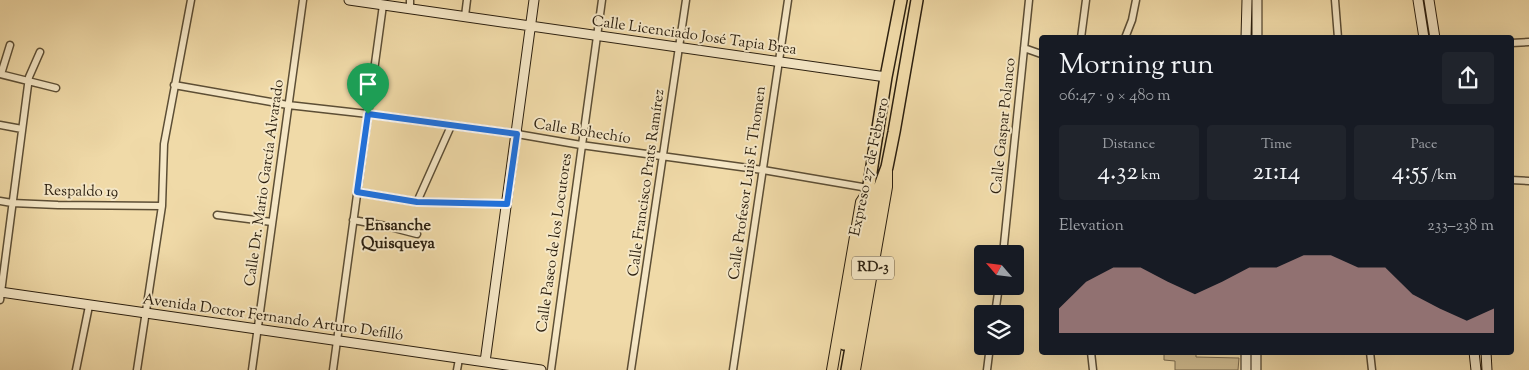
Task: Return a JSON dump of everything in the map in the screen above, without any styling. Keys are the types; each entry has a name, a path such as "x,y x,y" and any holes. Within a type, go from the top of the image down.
{"highway":[{"name":"Expreso 27 de Febrero","path":"839,370 886,76 901,0"},
{"name":"Expreso 27 de Febrero","path":"847,370 880,186 887,167 917,0"}],"main road":[{"name":"RD-3","path":"855,370 887,187 887,167"},
{"name":"RD-3","path":"832,370 861,202 867,191"}],"street":[{"path":"137,370 162,206 164,144 191,0"},
{"name":"Calle Dr. Mario García Alvarado","path":"252,370 303,0"},
{"name":"Calle Licenciado José Tapia Brea","path":"350,0 383,5 410,4 465,16 597,37 886,76"},
{"path":"465,16 467,0"},
{"path":"485,362 534,0"},
{"name":"Calle Paseo de los Locutores","path":"551,370 602,0"},
{"name":"Calle Francisco Prats Ramírez","path":"632,370 686,0"},
{"name":"Calle Profesor Luis F. Thomen","path":"734,370 788,0"},
{"name":"Calle Gaspar Polanco","path":"1004,245 1029,0"},
{"path":"1081,35 1086,0"},
{"path":"1126,35 1132,20 1136,0"},
{"path":"1246,35 1247,0"},
{"path":"1257,35 1258,0"},
{"path":"1335,0 1338,35"},
{"path":"1418,0 1424,35"},
{"path":"1429,0 1435,35"},
{"path":"333,370 383,5"},
{"path":"1514,43 1529,42"},
{"path":"10,45 0,74 56,88"},
{"path":"1024,48 1039,53"},
{"path":"0,295 28,82 40,52"},
{"name":"Calle Bohechío","path":"174,85 288,106 368,114 517,134 581,145 763,170 867,191"},
{"path":"0,125 22,129"},
{"path":"417,202 451,126"},
{"path":"1514,180 1529,180"},
{"path":"357,192 417,202 507,204"},
{"name":"Respaldo 19","path":"0,201 12,203 162,206"},
{"path":"217,215 272,222"},
{"path":"353,220 417,234"},
{"name":"Avenida Doctor Fernando Arturo Defilló","path":"0,295 258,329 541,370"},
{"path":"76,370 89,306"},
{"path":"987,370 989,355"},
{"path":"1090,355 1093,370"},
{"path":"1246,355 1246,370"},
{"path":"1256,355 1256,370"},
{"path":"1370,355 1372,370"},
{"path":"1474,355 1476,370"},
{"path":"1486,355 1487,370"},
{"path":"457,370 459,359"}],"shaded area":[{"path":"1164,355 1239,358 1238,370 1175,370 1175,361 1164,360"}],"district":[{"name":"Ensanche Quisqueya","path":"398,235"}],"route":[{"path":"368,114 517,134 507,204 417,202 357,192 368,114"}]}
